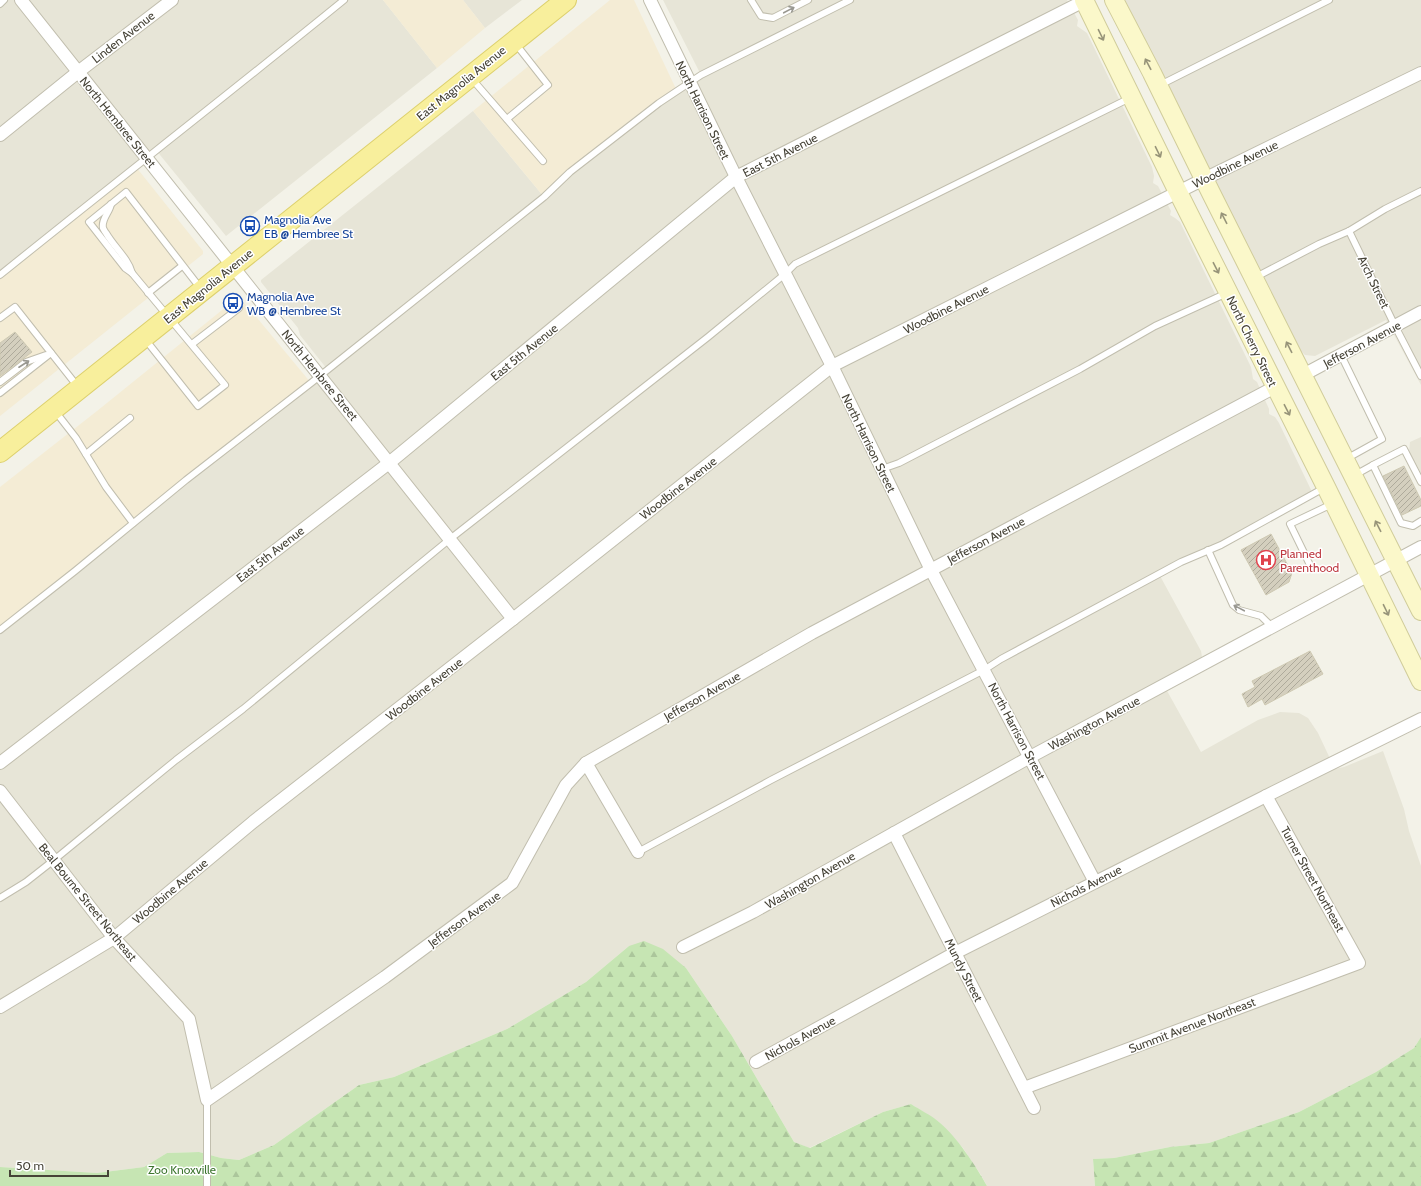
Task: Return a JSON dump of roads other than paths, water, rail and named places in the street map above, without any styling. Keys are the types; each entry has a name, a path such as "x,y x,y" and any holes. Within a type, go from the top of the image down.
{"main road":[{"name":"East Magnolia Avenue","path":"1,449 144,338 169,316 566,0"},
{"name":"North Cherry Street","path":"1084,0 1421,681"},
{"path":"1114,0 1421,611"}],"street":[{"name":"North Hembree Street","path":"21,0 513,619"},
{"name":"Linden Avenue","path":"0,135 78,72 172,0"},
{"name":"North Harrison Street","path":"650,0 736,177 832,366 931,570 1096,882"},
{"name":"East 5th Avenue","path":"0,763 389,462 736,177 1084,0"},
{"name":"Woodbine Avenue","path":"0,1007 114,938 253,822 513,619 832,366 1204,179 1421,73"},
{"name":"Jefferson Avenue","path":"1303,375 1421,312"},
{"name":"Jefferson Avenue","path":"207,1100 385,977 512,883 566,785 586,763 812,633 1275,387"},
{"name":"Washington Avenue","path":"683,947 754,912 1030,757 1421,547"},
{"name":"Nichols Avenue","path":"756,1062 955,953 1421,719"},
{"path":"586,763 638,852"},
{"name":"Beal Bourne Street Northeast","path":"0,791 114,938 188,1019 207,1100"},
{"name":"Turner Street Northeast","path":"1266,796 1359,963"},
{"name":"Mundy Street","path":"894,833 1034,1108"},
{"name":"Summit Avenue Northeast","path":"1024,1088 1359,963"}],"lane":[{"path":"0,4 4,0"},
{"path":"0,275 344,0"},
{"path":"751,0 761,16 773,18 808,0"},
{"path":"0,630 186,480 320,376 544,197 570,172 669,96 701,75 850,0"},
{"path":"1158,85 1328,0"},
{"path":"506,119 548,84 514,41"},
{"path":"470,76 543,161"},
{"path":"0,898 26,882 54,860 176,760 243,709 450,539 702,342 785,274 795,264 1132,97"},
{"path":"1254,278 1319,244 1349,231 1385,209 1421,191"},
{"path":"144,338 198,406 225,385 169,316 132,273 125,268 89,222 126,192 202,290"},
{"path":"111,204 110,210 105,218 103,228 130,265 132,273"},
{"name":"Arch Street","path":"1349,231 1394,326 1421,376"},
{"path":"148,293 182,266"},
{"path":"882,469 899,463 1080,369 1155,326 1228,292"},
{"path":"0,318 16,306 79,388"},
{"path":"192,344 239,308"},
{"path":"0,382 26,362 51,353"},
{"path":"0,393 51,353"},
{"path":"1341,355 1382,439 1345,459"},
{"path":"54,409 76,438 106,487 134,523"},
{"path":"86,454 130,418"},
{"path":"1353,476 1404,449 1421,482"},
{"path":"1373,465 1401,523 1413,526 1421,521"},
{"path":"638,852 771,780 984,670 1001,659 1181,562 1208,550 1282,512 1326,487"},
{"path":"1310,565 1290,524 1333,503"},
{"path":"1208,550 1233,605 1239,610 1261,616 1272,627"},
{"path":"207,1100 207,1186"}],"place":[{"name":"Magnolia Ave EB @ Hembree St","path":"250,226"},
{"name":"Magnolia Ave WB @ Hembree St","path":"233,303"},
{"name":"Planned Parenthood","path":"1266,560"}],"park label":[{"name":"Zoo Knoxville","path":"182,1169"}]}
